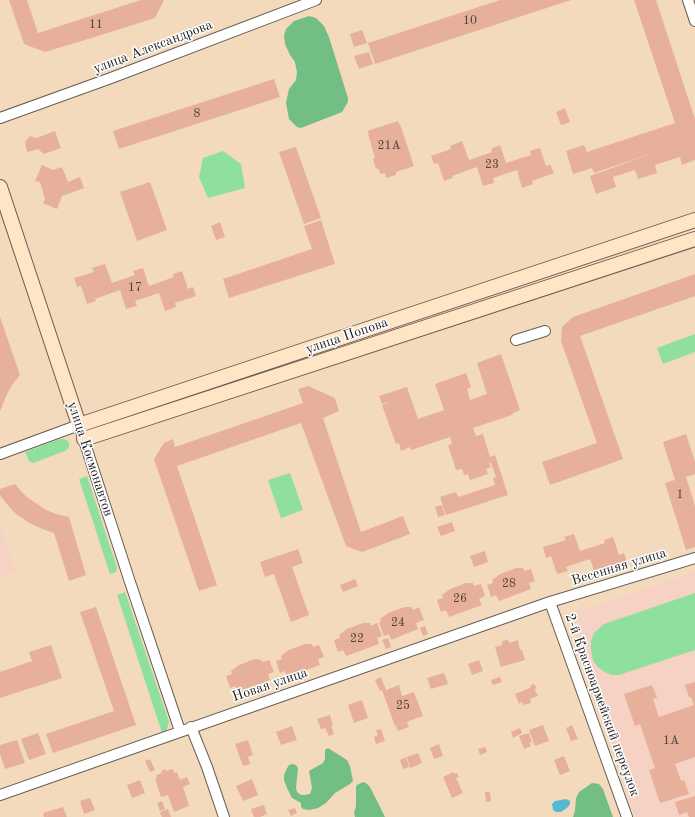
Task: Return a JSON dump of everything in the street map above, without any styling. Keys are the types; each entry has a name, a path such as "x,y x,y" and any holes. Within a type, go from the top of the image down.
{"main road":[{"name":"улица Космонавтов","path":"0,187 80,425"},
{"name":"улица Попова","path":"80,425 695,220"},
{"name":"улица Попова","path":"84,439 695,239"}],"street":[{"name":"улица Александрова","path":"0,118 111,78 316,0"},
{"path":"688,0 695,21"},
{"path":"516,340 545,331"},
{"name":"улица Космонавтов","path":"80,425 126,571 180,731"},
{"name":"улица Попова","path":"0,454 80,425"},
{"name":"Весенняя улица","path":"550,602 695,558"},
{"name":"Новая улица","path":"0,795 550,602"},
{"name":"2-й Красноармейский переулок","path":"550,602 627,817"},
{"path":"191,727 207,767 224,817"}],"shaded area":[{"path":"0,528 16,572 0,578"},
{"path":"695,572 695,817 635,817 568,615"}],"green space":[{"path":"309,16 316,18 324,26 329,37 348,102 342,112 301,128 297,127 289,119 286,103 289,89 296,80 297,72 295,62 285,44 284,36 286,29 294,21"},
{"path":"223,151 241,164 245,188 208,198 199,177 203,158"},
{"path":"695,334 695,352 663,364 657,348"},
{"path":"60,439 68,441 69,448 65,451 33,463 30,462 25,452"},
{"path":"290,473 303,510 281,518 268,480"},
{"path":"87,476 117,568 116,572 110,574 79,479"},
{"path":"125,592 169,722 166,732 162,733 117,595"},
{"path":"695,593 695,650 619,675 611,675 597,666 593,660 591,641 594,633 604,624"},
{"path":"328,748 347,760 350,766 353,781 335,793 326,803 318,808 309,810 303,809 301,807 301,803 292,798 287,788 284,780 286,770 289,765 296,765 298,768 297,792 301,795 310,794 312,788 309,771 323,763 325,759 325,750"},
{"path":"363,782 370,787 385,817 355,817 356,787"},
{"path":"592,783 599,784 603,789 613,817 573,817 576,798 579,792"}],"water":[{"path":"566,799 570,801 568,807 561,812 556,812 553,810 552,804 555,801"}],"building":[{"path":"9,0 27,0 38,33 141,0 164,0 155,18 45,52 24,44"},
{"path":"500,0 571,0 375,64 368,43"},
{"path":"634,0 656,0 695,119 695,160 682,165 680,157 655,165 657,173 638,179 635,170 613,177 616,187 596,194 590,176 656,152 594,173 592,168 573,174 566,151 584,145 587,152 675,123"},
{"path":"362,30 367,43 354,47 350,34"},
{"path":"369,52 373,64 359,69 354,56"},
{"path":"274,79 280,97 119,149 113,131"},
{"path":"565,108 570,122 561,125 556,112"},
{"path":"398,121 414,166 396,172 396,175 386,178 385,173 382,174 378,168 376,169 373,159 375,158 367,131"},
{"path":"55,131 61,148 44,154 38,149 27,152 25,142 30,136 36,138"},
{"path":"462,141 469,160 492,152 491,149 500,145 506,163 531,155 530,151 540,148 546,166 550,164 554,173 532,181 533,184 522,188 517,170 493,178 494,183 483,186 477,167 452,176 453,178 444,181 438,163 434,164 431,156 451,149 450,146"},
{"path":"296,147 321,218 304,224 279,152"},
{"path":"42,165 53,170 62,167 68,182 80,177 84,188 62,196 57,209 43,203 45,199 40,182 35,181"},
{"path":"150,182 167,230 137,241 120,192"},
{"path":"321,220 335,264 229,298 223,279 312,249 304,226"},
{"path":"220,222 225,237 216,240 211,226"},
{"path":"105,264 112,283 135,275 133,271 143,268 149,286 174,277 173,274 182,271 188,289 193,287 196,296 175,303 176,307 165,311 159,293 135,301 137,306 126,309 120,290 95,299 96,301 87,304 81,286 77,287 74,278 94,272 92,268"},
{"path":"695,274 695,296 580,336 623,459 550,485 542,462 597,443 561,341 562,327 573,317"},
{"path":"0,317 20,375 7,394 0,411"},
{"path":"501,354 520,410 512,415 473,428 476,436 483,434 490,457 495,455 508,495 446,515 440,497 456,492 458,497 495,485 493,478 496,477 491,463 489,463 491,467 486,469 488,474 470,480 468,474 464,475 462,469 456,470 448,445 452,444 450,437 411,450 410,447 401,451 399,443 396,444 382,405 387,402 382,404 379,396 407,387 418,419 444,410 435,384 466,373 471,387 467,389 470,400 487,394 477,363"},
{"path":"308,386 335,398 339,411 323,418 361,532 403,516 410,534 362,552 346,546 301,423 177,466 217,585 199,591 154,459 164,443 173,439 175,447 303,403 298,389"},
{"path":"686,434 695,462 695,474 686,477 695,506 695,547 686,550 665,483 675,480 663,442"},
{"path":"15,484 27,497 46,510 69,517 86,575 69,581 54,533 28,522 16,514 6,503 0,495 0,489"},
{"path":"442,505 445,515 438,517 435,507"},
{"path":"452,522 455,531 441,536 437,527"},
{"path":"574,534 580,551 605,543 604,540 613,537 619,555 624,553 627,562 605,569 606,573 596,576 590,559 566,567 568,571 557,574 551,556 546,558 543,547 566,540 564,537"},
{"path":"298,549 303,563 292,567 309,615 291,622 274,574 265,577 260,562"},
{"path":"485,551 488,562 474,567 470,556"},
{"path":"516,568 523,568 524,571 531,569 535,581 529,583 531,589 499,601 496,595 491,597 487,585 493,583 492,580 500,574"},
{"path":"355,579 358,586 343,592 340,585"},
{"path":"466,583 473,583 474,586 481,584 485,596 479,599 482,605 449,617 446,610 441,612 437,600 443,598 442,595 450,589"},
{"path":"96,607 136,725 53,753 46,734 114,711 80,612"},
{"path":"405,607 411,607 413,610 419,607 424,620 416,623 418,629 391,640 389,634 384,636 379,623 381,622 380,619 388,613"},
{"path":"363,623 370,623 371,626 377,623 382,636 377,638 379,644 346,656 343,650 338,652 334,640 340,638 339,635 347,629"},
{"path":"425,626 428,634 423,636 420,628"},
{"path":"388,638 391,647 386,649 382,640"},
{"path":"518,640 520,650 522,650 525,660 501,667 495,647 502,645 503,641 509,641 509,643"},
{"path":"305,644 312,644 313,647 319,645 324,657 318,659 320,665 287,677 285,671 280,673 276,661 282,659 281,656 289,650"},
{"path":"51,645 62,678 0,698 0,672 32,661 29,652"},
{"path":"255,659 263,662 269,660 274,672 268,674 270,680 237,692 235,686 230,688 226,676 232,674 231,671 239,665"},
{"path":"479,660 483,671 472,675 468,664"},
{"path":"444,673 448,684 431,689 427,678"},
{"path":"381,677 386,690 399,685 402,696 414,692 423,716 395,726 382,690 380,691 375,680"},
{"path":"500,677 502,682 493,685 491,680"},
{"path":"695,682 695,757 675,764 681,781 684,780 689,794 660,803 649,770 655,768 640,724 635,726 624,694 652,685 657,698 653,699 659,717 694,705 691,697 689,697 685,685"},
{"path":"533,684 536,687 535,690 538,696 530,699 531,703 524,705 522,702 519,704 515,694 530,688"},
{"path":"362,700 368,718 354,723 348,705"},
{"path":"330,715 333,725 331,726 334,734 329,736 325,728 321,729 317,719"},
{"path":"407,722 409,727 398,731 396,726"},
{"path":"543,725 549,741 535,746 529,730"},
{"path":"572,725 578,739 571,741 566,728"},
{"path":"292,726 297,740 281,745 276,732"},
{"path":"520,728 522,733 513,738 511,732"},
{"path":"381,729 385,741 376,744 374,737 378,735 376,730"},
{"path":"38,733 46,754 29,760 21,739"},
{"path":"529,733 532,742 529,743 531,746 524,749 519,736"},
{"path":"17,740 25,763 5,769 0,754 0,745"},
{"path":"248,740 253,755 248,757 250,764 243,766 235,744"},
{"path":"439,744 443,756 434,759 430,748"},
{"path":"485,747 487,752 480,755 478,749"},
{"path":"418,753 422,763 410,768 407,757"},
{"path":"564,756 570,771 560,775 554,760"},
{"path":"406,757 409,767 403,769 400,760"},
{"path":"150,759 155,770 150,772 145,761"},
{"path":"166,769 166,771 173,769 174,773 177,772 180,780 187,777 190,784 183,787 189,806 174,812 168,795 161,797 155,779 157,779 156,775 162,773 161,771"},
{"path":"454,772 454,774 457,773 459,777 456,778 463,793 452,798 443,777"},
{"path":"252,779 258,795 243,801 236,786"},
{"path":"140,780 145,793 132,798 127,785"},
{"path":"485,792 490,792 491,801 486,802"},
{"path":"695,796 695,817 689,817 687,812 679,815 675,802"},
{"path":"90,798 95,810 84,814 80,801"},
{"path":"162,801 165,809 160,811 157,803"},
{"path":"264,805 267,814 260,817 254,817 251,809"},
{"path":"63,807 67,817 44,817 43,813"},
{"path":"295,808 297,813 291,816 288,810"},
{"path":"168,809 171,817 162,817 160,812"}]}
